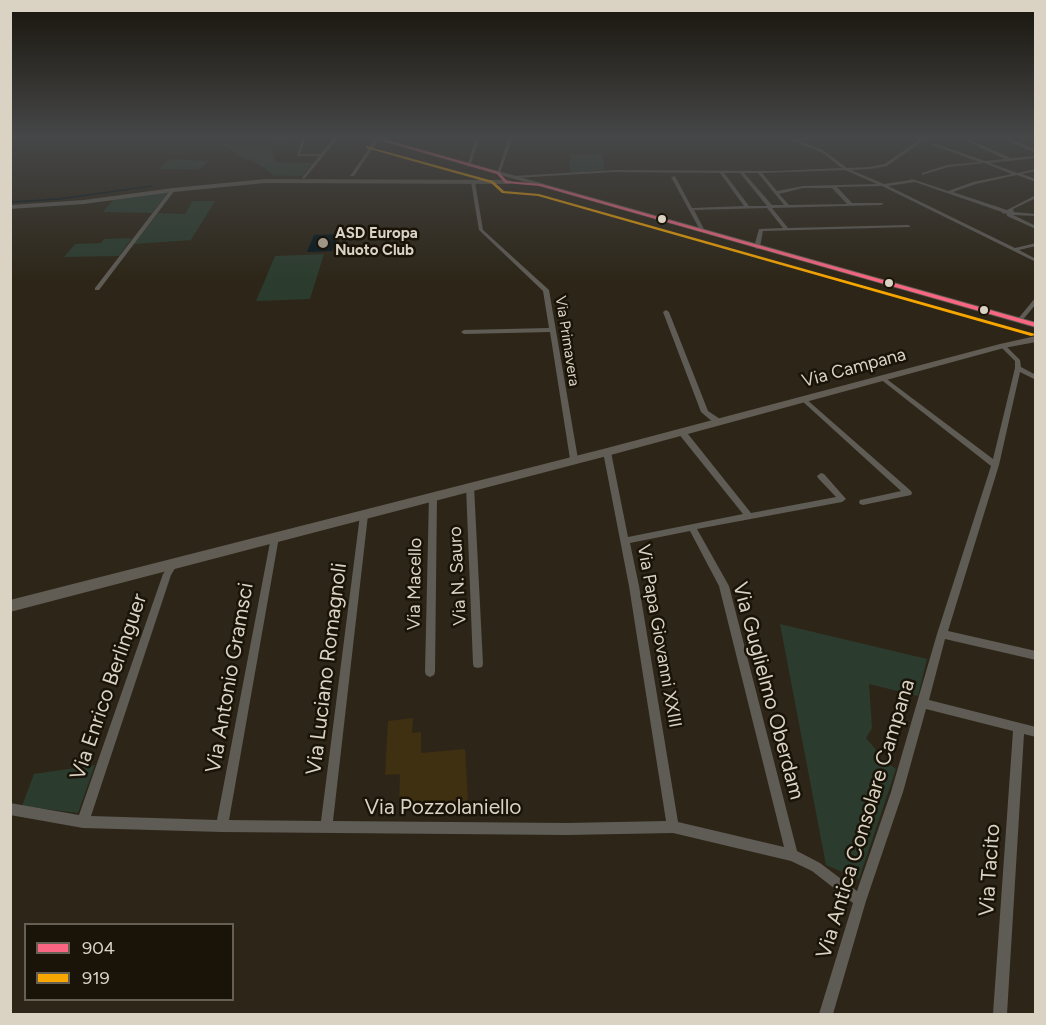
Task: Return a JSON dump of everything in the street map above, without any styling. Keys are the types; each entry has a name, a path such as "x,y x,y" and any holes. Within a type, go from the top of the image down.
{"main road":[{"path":"10,207 93,201 231,185"},
{"path":"540,185 1035,325"},
{"name":"Via Campana","path":"10,606 607,452 1003,345 1035,339"}],"street":[{"name":"Via Primavera","path":"473,185 481,230 546,290 574,459"},
{"path":"677,185 703,231"},
{"path":"730,185 748,208"},
{"path":"752,185 787,230"},
{"path":"769,185 788,207"},
{"path":"776,193 803,187 884,185 1035,261"},
{"path":"928,185 1009,212 1035,215"},
{"path":"950,192 976,185"},
{"path":"832,186 850,204"},
{"path":"98,289 173,190"},
{"path":"1009,212 1013,207 1035,196"},
{"path":"691,209 881,204"},
{"path":"1009,212 1035,228"},
{"path":"757,247 761,230 908,226"},
{"path":"1015,250 1035,244"},
{"path":"1019,321 1035,299"},
{"path":"666,312 705,412 717,422"},
{"path":"464,332 553,330"},
{"path":"1003,345 1018,361 1018,368 1035,378"},
{"name":"Via Antica Consolare Campana","path":"826,1014 860,901 897,792 942,634 995,465 1018,368"},
{"path":"882,378 995,465"},
{"path":"803,399 908,493 863,501"},
{"path":"681,431 748,515"},
{"name":"Via Papa Giovanni XXIII","path":"607,452 634,586 673,826"},
{"path":"625,541 748,515 842,499 821,476"},
{"name":"Via N. Sauro","path":"470,486 478,664"},
{"name":"Via Macello","path":"430,672 433,496"},
{"name":"Via Luciano Romagnoli","path":"326,827 364,515"},
{"name":"Via Guglielmo Oberdam","path":"692,527 724,586 792,855"},
{"name":"Via Antonio Gramsci","path":"222,826 275,537"},
{"name":"Via Enrico Berlinguer","path":"83,822 167,574 173,565"},
{"path":"942,634 1035,656"},
{"path":"923,703 1035,732"},
{"name":"Via Tacito","path":"1000,1014 1019,728"},
{"name":"Via Pozzolaniello","path":"10,809 83,822 222,826 567,829 673,826 792,855 816,867 860,901"}],"shaded area":[{"path":"413,718 412,733 421,732 421,753 465,749 468,801 399,808 400,774 385,775 388,721"}],"green space":[{"path":"168,192 152,213 103,212 113,200"},
{"path":"193,201 215,201 191,240 134,244 158,213 185,214"},
{"path":"132,238 119,256 64,257 75,244 101,243 104,239"},
{"path":"324,254 310,299 256,301 275,256"},
{"path":"780,624 927,659 918,696 869,684 872,728 866,738 877,751 878,756 896,769 859,879 826,865"},
{"path":"95,765 78,813 22,806 34,774"}],"water":[{"name":"ASD Europa Nuoto Club","path":"338,234 332,251 307,252 314,235"}],"waterway":[{"path":"10,202 59,199 152,186"}],"transit line":[{"name":"919","path":"495,185 503,192 538,195 1033,335"},
{"name":"904","path":"538,185 1036,325"}],"place":[{"name":"ASD Europa Nuoto Club","path":"323,243"}]}
